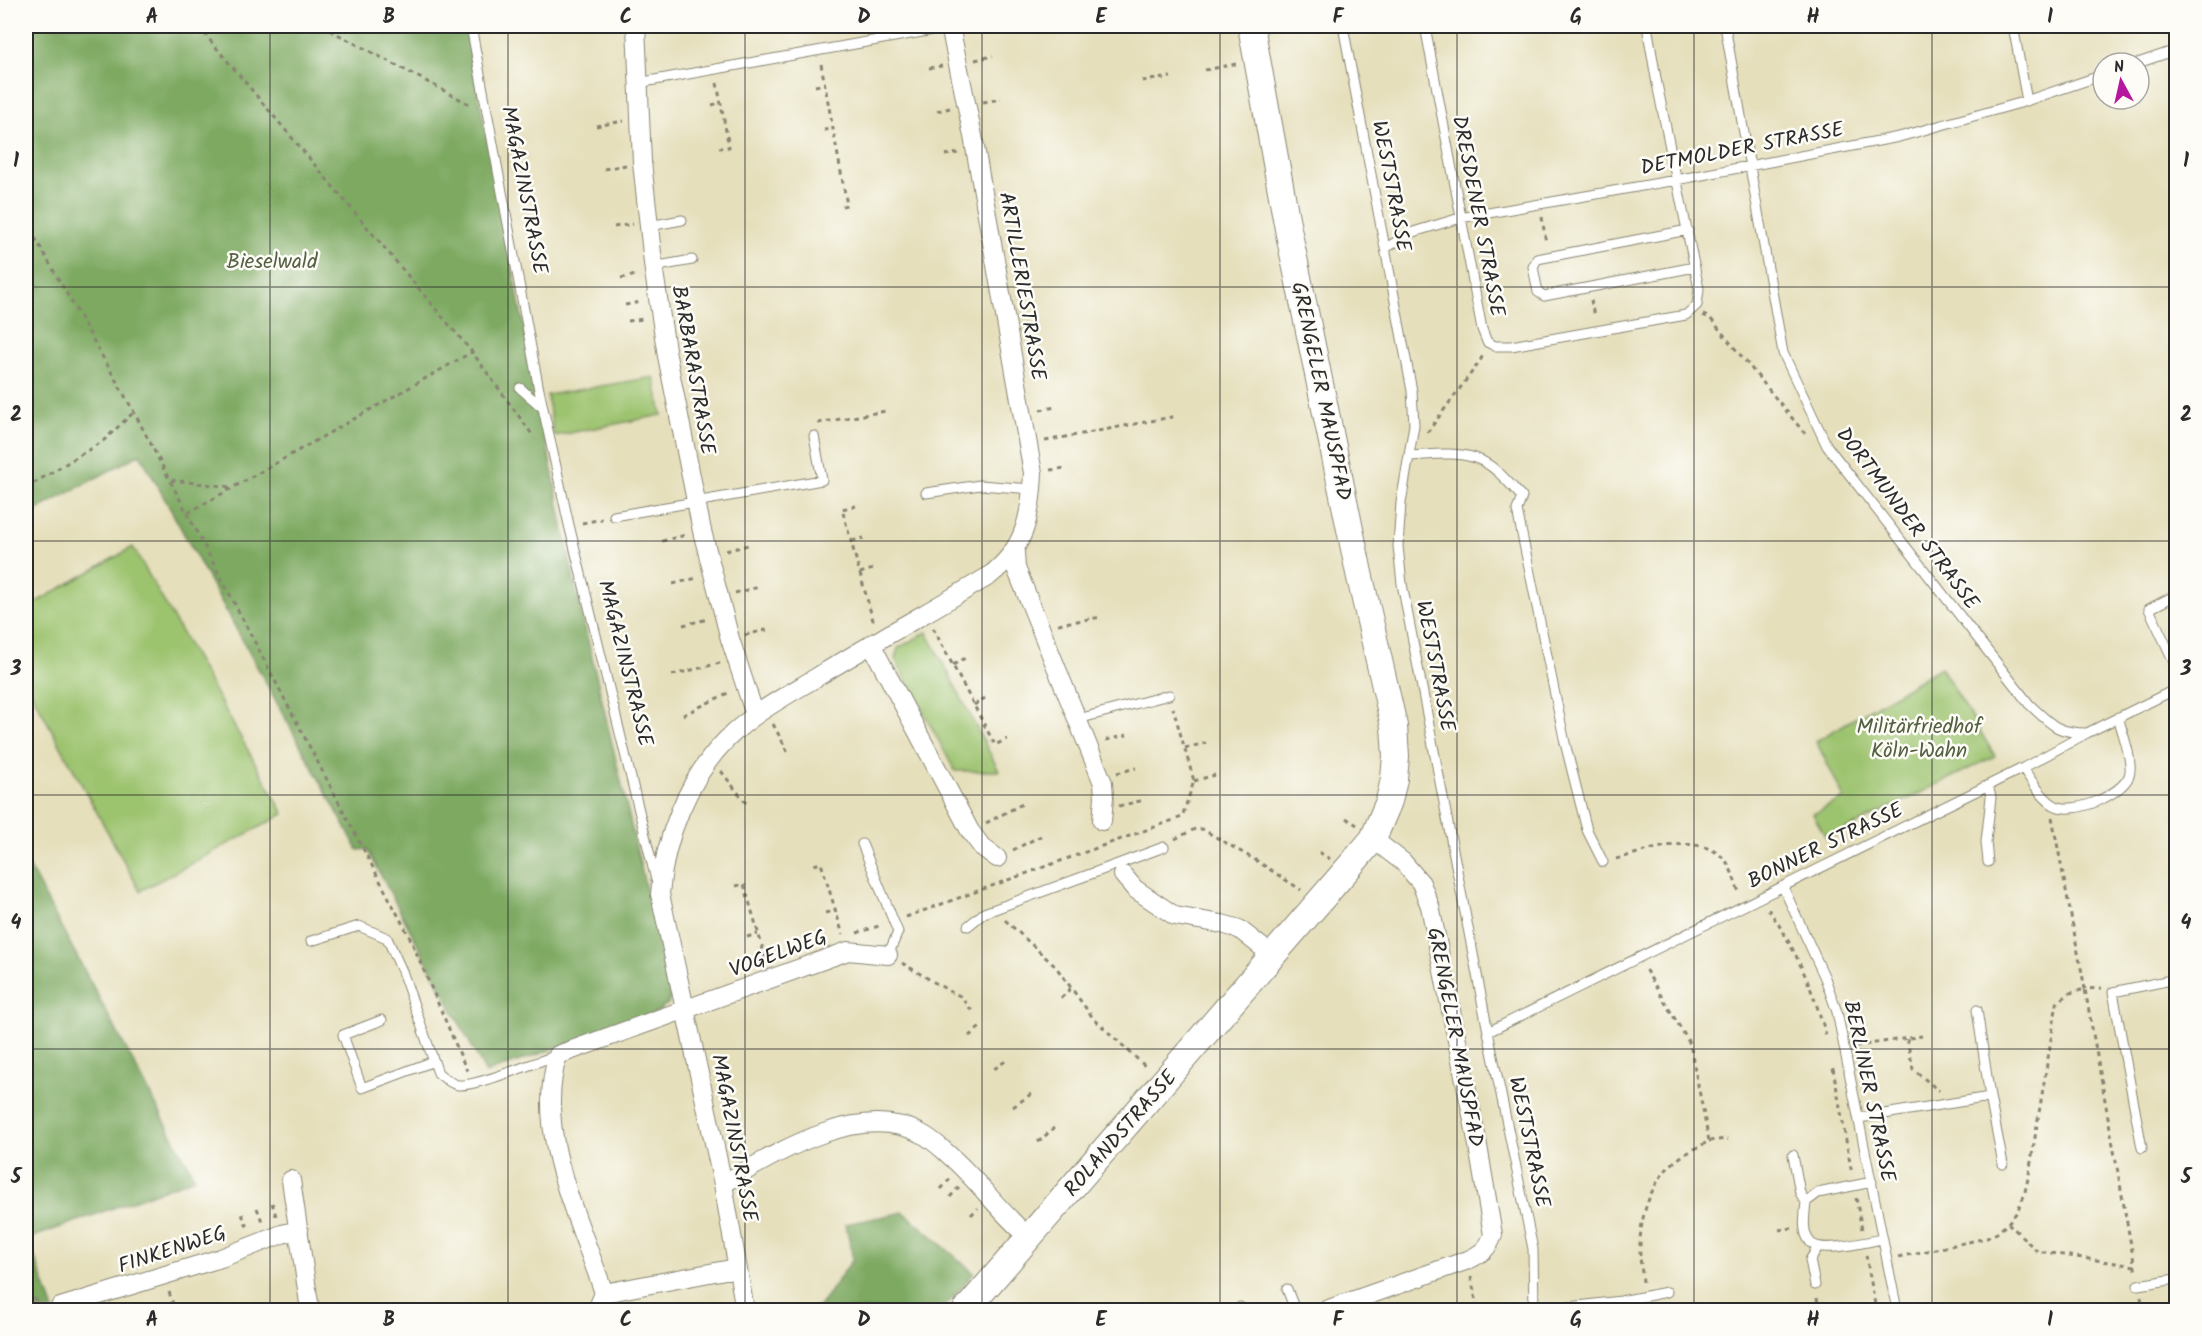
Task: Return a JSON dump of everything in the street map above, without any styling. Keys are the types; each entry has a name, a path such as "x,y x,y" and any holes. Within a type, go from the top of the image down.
{"main road":[{"name":"GRENGELER MAUSPFAD","path":"1251,26 1288,229 1359,573 1394,726 1396,756"},
{"name":"ROLANDSTRASSE","path":"966,1311 1319,903 1372,838 1389,801 1396,756"}],"street":[{"name":"BARBARASTRASSE","path":"636,26 640,118 649,226 667,356 695,501 723,615 746,686 759,712"},
{"name":"ARTILLERIESTRASSE","path":"660,894 661,874 682,809 694,782 727,739 759,712 1004,565 1015,552 1030,509 1033,473 973,136 950,26"},
{"path":"1015,552 1016,568 1103,783 1102,816"},
{"path":"875,642 970,831 982,847 997,858"},
{"name":"GRENGELER MAUSPFAD","path":"1372,838 1403,862 1421,882 1430,906 1493,1234 1489,1247 1474,1257"},
{"path":"1120,870 1135,889 1175,916 1222,924 1239,930 1273,956"},
{"name":"MAGAZINSTRASSE","path":"660,894 723,1184 745,1311"},
{"name":"VOGELWEG","path":"558,1055 772,979 846,944 888,955"},
{"path":"558,1055 552,1074 552,1117 567,1189 604,1293 597,1311"},
{"path":"723,1184 799,1143 832,1131 861,1124 904,1127 930,1138 950,1155 1029,1237"},
{"path":"291,1180 310,1311"},
{"name":"FINKENWEG","path":"52,1309 221,1258 282,1234 299,1230"},
{"path":"1326,1311 1474,1257"},
{"path":"604,1293 736,1268"}],"lane":[{"name":"MAGAZINSTRASSE","path":"471,26 543,408 568,525 660,894"},
{"name":"ARTILLERIESTRASSE","path":"638,83 950,26"},
{"name":"WESTSTRASSE","path":"1343,26 1412,391 1414,425 1401,503 1398,546 1402,584 1488,1032 1533,1249 1534,1311"},
{"name":"DRESDENER STRASSE","path":"1425,26 1482,329 1488,343 1495,346 1511,346 1686,315 1692,310"},
{"path":"1647,26 1695,267 1699,296 1692,310"},
{"name":"DORTMUNDER STRASSE","path":"1725,26 1783,353 1827,446 2029,704 2054,727 2071,733 2087,733"},
{"path":"2013,26 2026,101"},
{"path":"2173,26 2176,41"},
{"path":"2151,59 2176,50"},
{"name":"DETMOLDER STRASSE","path":"1386,248 1410,233 1460,218 1676,180 1899,137 2026,101 2091,79"},
{"path":"649,226 682,220"},
{"path":"1688,230 1549,256 1537,259 1533,267 1538,292 1544,296 1695,267"},
{"path":"653,267 692,260"},
{"path":"520,388 543,408"},
{"path":"614,516 822,480 814,435"},
{"path":"1409,456 1450,454 1476,458 1503,476 1522,497 1517,510 1551,683 1587,830 1603,862"},
{"path":"926,494 980,485 1032,489"},
{"path":"2176,595 2149,609 2173,648 2176,666"},
{"name":"BONNER STRASSE","path":"1488,1032 2023,768 2176,689"},
{"path":"1078,719 1169,695"},
{"path":"2023,768 2031,782 2056,806 2073,809 2102,799 2121,787 2130,774 2127,747 2118,717"},
{"path":"1988,785 1991,797 1986,842 1988,862"},
{"path":"862,844 898,932 888,955"},
{"path":"968,926 984,913 1120,870 1164,847"},
{"name":"BERLINER STRASSE","path":"1783,887 1825,978 1845,1048 1897,1311"},
{"path":"311,941 359,926 387,938 402,971 438,1073 447,1081 458,1085 472,1083 558,1055"},
{"path":"2142,1149 2113,992 2176,979"},
{"path":"1977,1010 2003,1164"},
{"path":"382,1020 343,1035 362,1088 434,1061"},
{"path":"1858,1118 1990,1097"},
{"path":"1792,1155 1800,1194 1806,1202 1805,1229 1810,1242 1818,1247 1833,1247 1883,1239"},
{"path":"1806,1202 1818,1193 1872,1182"},
{"path":"1815,1285 1810,1260 1818,1247"},
{"path":"2138,1286 2176,1279"},
{"path":"1287,1289 1294,1311"},
{"path":"1543,1311 1667,1292"}],"path":[{"path":"198,26 472,352 535,439"},
{"path":"322,26 488,114"},
{"path":"1134,32 1163,27"},
{"path":"818,51 847,205 838,207"},
{"path":"1205,69 1245,62"},
{"path":"714,69 729,147 719,148"},
{"path":"1142,81 1171,77"},
{"path":"815,86 825,84"},
{"path":"712,105 720,103"},
{"path":"596,126 640,118"},
{"path":"824,130 833,129"},
{"path":"1540,204 1549,256"},
{"path":"26,222 134,412 411,938 472,1083"},
{"path":"1589,287 1596,331"},
{"path":"1692,310 1710,318 1810,440 1820,432"},
{"path":"1423,456 1426,435 1480,361 1488,343"},
{"path":"188,513 472,352"},
{"path":"814,435 812,424 886,411"},
{"path":"26,488 103,441 134,412"},
{"path":"1028,444 1177,416"},
{"path":"170,480 232,488"},
{"path":"856,506 842,509 860,573 875,642"},
{"path":"568,525 614,516"},
{"path":"662,541 702,531"},
{"path":"851,541 864,538"},
{"path":"708,555 748,545"},
{"path":"860,573 873,569"},
{"path":"673,584 713,574"},
{"path":"719,597 759,587"},
{"path":"926,613 995,745 1007,739"},
{"path":"683,626 723,615"},
{"path":"1041,627 1102,617"},
{"path":"730,639 770,629"},
{"path":"672,675 736,658"},
{"path":"953,665 964,658"},
{"path":"683,715 717,697 746,686"},
{"path":"814,865 821,863 846,944 893,921 1182,817 1194,781 1169,695"},
{"path":"974,705 985,698"},
{"path":"759,712 789,754"},
{"path":"1088,745 1127,735"},
{"path":"1185,748 1206,743"},
{"path":"711,758 746,803"},
{"path":"1194,781 1215,775"},
{"path":"1102,816 1144,800"},
{"path":"2049,801 2138,1286"},
{"path":"970,831 1024,803"},
{"path":"1164,847 1184,833 1202,829 1247,855 1319,903"},
{"path":"997,858 1041,836"},
{"path":"1213,843 1216,837"},
{"path":"1603,862 1669,845 1699,846 1712,850 1726,861 1739,894"},
{"path":"1244,861 1247,855"},
{"path":"736,886 744,884 772,979"},
{"name":"ROLANDSTRASSE","path":"999,907 1008,923 1056,967 1097,1022 1147,1069"},
{"path":"1760,910 1767,908 1774,918 1806,979 1819,1007 1829,1046"},
{"path":"825,913 836,910"},
{"path":"1003,928 1008,923"},
{"path":"747,937 758,934"},
{"path":"1034,956 1039,951"},
{"path":"888,955 960,996 972,1011"},
{"path":"1638,957 1690,1044 1709,1141"},
{"path":"2085,989 2109,987 2113,992"},
{"path":"1061,998 1071,988"},
{"path":"1093,1027 1097,1022"},
{"path":"969,1036 983,1025"},
{"path":"1845,1048 1922,1036"},
{"path":"1907,1039 1913,1069 1953,1103"},
{"path":"1122,1054 1126,1049"},
{"path":"1831,1058 1876,1311"},
{"path":"994,1069 1007,1060"},
{"path":"1013,1107 1031,1094"},
{"path":"1038,1142 1054,1128"},
{"path":"1644,1296 1640,1245 1642,1221 1658,1180 1673,1163 1709,1141 1728,1139"},
{"path":"2008,1223 2037,1251 2135,1266"},
{"path":"1474,1257 1478,1311"},
{"path":"26,1292 52,1309"}],"green space":[{"name":"Bieselwald","path":"26,26 465,26 572,572 671,996 668,1004 662,1007 662,1010 486,1073 367,849 358,850 140,454 26,516"},
{"path":"654,377 662,415 554,436 547,395"},
{"path":"133,547 284,814 140,891 26,683 26,608"},
{"path":"927,632 999,771 955,771 895,659 898,648"},
{"name":"Militärfriedhof Köln-Wahn","path":"1941,667 1995,756 1827,839 1813,814 1844,798 1816,741"},
{"path":"26,861 195,1178 28,1239 54,1310 26,1310"},
{"path":"904,1212 974,1273 942,1310 802,1310 819,1307 853,1259 846,1224"}]}
